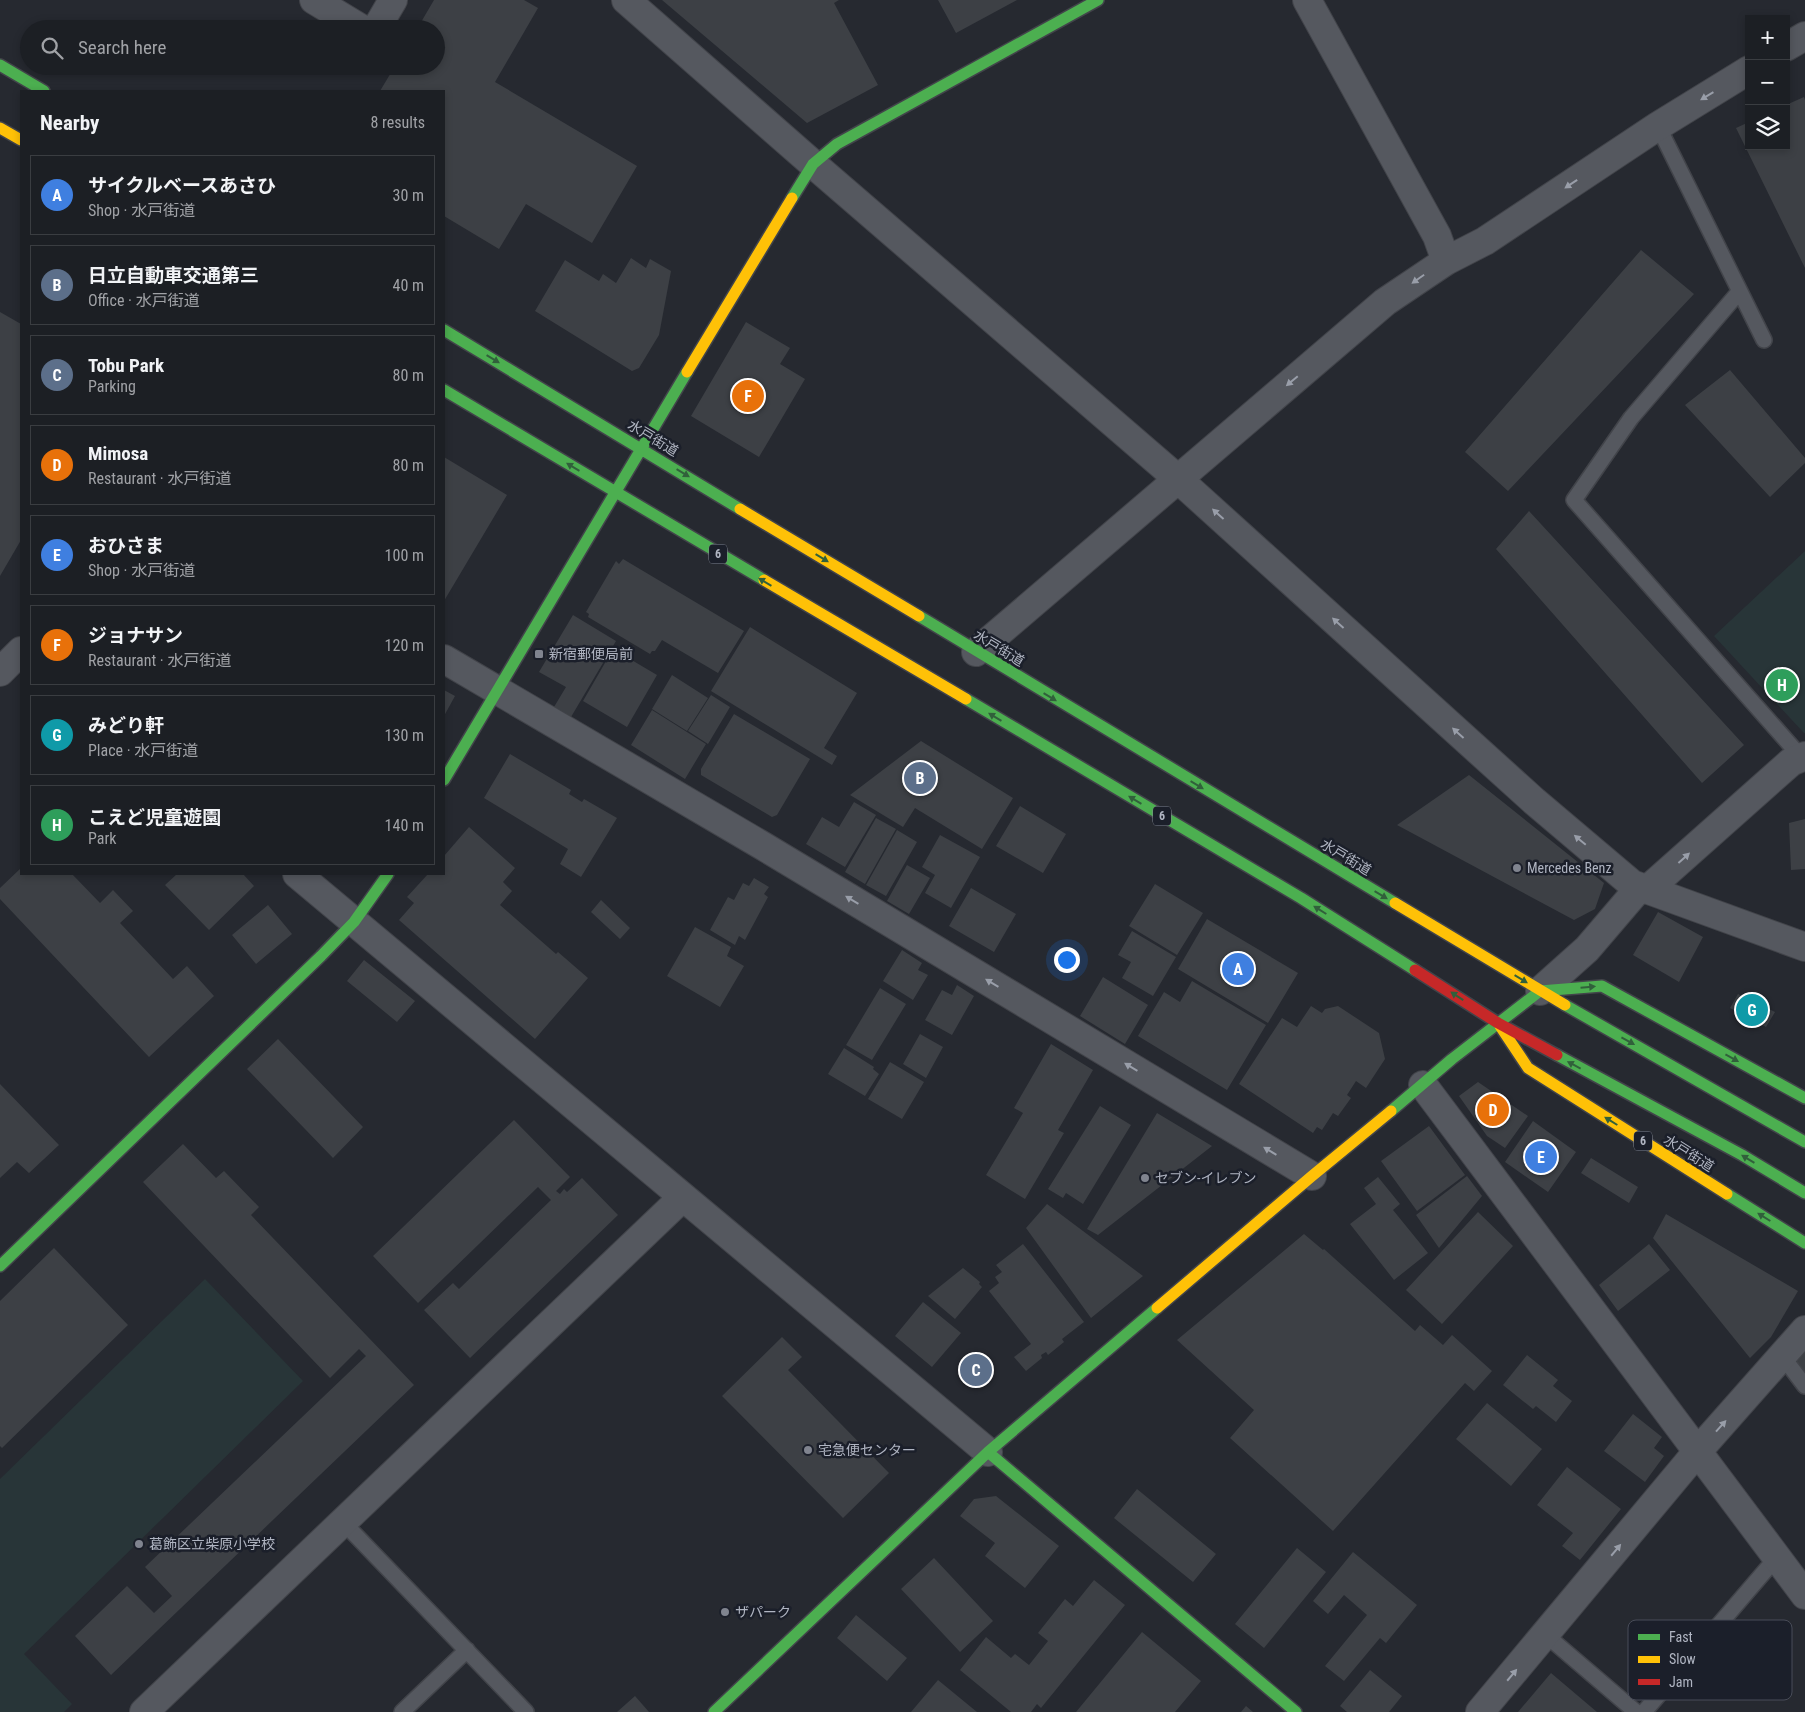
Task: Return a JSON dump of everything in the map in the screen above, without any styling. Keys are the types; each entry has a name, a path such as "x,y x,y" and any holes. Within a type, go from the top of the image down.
{"main road":[{"path":"445,778 614,493 813,164 837,144 1098,0"},
{"path":"0,65 42,90"},
{"path":"0,128 20,139"},
{"name":"水戸街道","path":"445,331 1540,991 1805,1142"},
{"name":"水戸街道","path":"445,391 614,493 1293,893 1498,1023 1742,1155 1805,1193"},
{"path":"0,1266 209,1065 354,922 387,875"},
{"path":"714,1712 988,1452 1452,1059 1540,991 1602,986 1805,1098"},
{"name":"水戸街道","path":"1498,1023 1528,1068 1805,1243"},
{"path":"988,1452 1296,1712"}],"street":[{"path":"314,0 347,20"},
{"path":"381,20 393,0"},
{"path":"626,0 1178,479 1534,801 1632,884 1805,947"},
{"path":"1307,0 1437,236 1446,260"},
{"path":"1790,45 1805,36"},
{"path":"976,652 1385,302 1446,260 1485,241 1658,126 1745,72"},
{"path":"0,672 20,652"},
{"path":"445,660 763,846 1312,1176"},
{"path":"1540,991 1587,949 1644,888 1791,762 1803,756"},
{"path":"299,875 988,1452"},
{"path":"1423,1085 1805,1595"},
{"path":"144,1712 683,1197"},
{"path":"1480,1712 1697,1452 1805,1330"}],"lane":[{"path":"1658,126 1764,340"},
{"path":"1739,292 1631,418 1574,500 1803,756"},
{"path":"1783,1357 1805,1386"},
{"path":"342,1522 526,1712"},
{"path":"1723,1620 1777,1557"},
{"path":"1546,1635 1636,1712"},
{"path":"402,1712 467,1650"},
{"path":"1644,1712 1654,1700"}],"shaded area":[{"path":"1805,551 1805,733 1804,733 1714,636"},
{"path":"205,1279 303,1381 24,1654 72,1704 64,1712 0,1712 0,1479"}],"building":[{"path":"434,0 524,0 538,8 495,82 637,166 592,243 526,204 499,249 445,217 445,90 381,90 390,75 445,75 445,20 422,20"},
{"path":"662,0 839,0 834,3 878,85 807,123"},
{"path":"938,0 1017,0 956,33"},
{"path":"1804,97 1805,100 1805,268 1747,150 1790,150 1790,103"},
{"path":"1745,124 1745,146 1736,128"},
{"path":"1641,250 1694,294 1508,491 1465,452"},
{"path":"631,258 646,268 650,259 671,271 659,335 639,368 632,371 535,311 565,260 599,281 603,274 616,283"},
{"path":"0,312 20,323 20,542 0,576"},
{"path":"746,322 790,348 780,364 805,379 759,457 691,416"},
{"path":"1730,370 1805,458 1805,463 1770,497 1685,405"},
{"path":"445,458 507,495 445,599"},
{"path":"1529,511 1744,745 1702,783 1496,549"},
{"path":"623,559 744,631 718,673 662,640 655,651 652,651 650,654 588,617 589,614 586,612 616,561 619,564"},
{"path":"573,615 616,641 571,717 554,707 566,687 539,672"},
{"path":"750,627 857,693 824,748 837,756 832,765 711,691"},
{"path":"613,649 657,675 627,727 583,701"},
{"path":"672,675 708,698 687,731 652,709"},
{"path":"445,691 455,696 445,714"},
{"path":"711,695 730,707 708,744 688,731"},
{"path":"652,710 706,744 685,779 631,745"},
{"path":"734,714 810,759 777,815 772,817 701,775 701,769"},
{"path":"921,741 1013,798 982,849 915,808 903,827 850,795"},
{"path":"510,754 571,790 569,794 582,802 584,799 617,818 581,877 560,864 568,849 484,798"},
{"path":"1469,775 1604,883 1595,909 1574,920 1397,825"},
{"path":"854,802 876,815 845,867 806,844 822,817 839,827"},
{"path":"1020,806 1066,834 1043,873 996,846"},
{"path":"876,818 896,829 865,884 845,872"},
{"path":"1805,819 1805,869 1791,870 1789,823"},
{"path":"469,827 515,868 503,882 512,891 500,905 556,954 558,952 588,978 535,1039 399,920 414,903 407,897 427,875 445,875 445,855"},
{"path":"897,830 917,842 886,896 866,885"},
{"path":"940,835 980,857 951,908 925,893 935,875 922,867"},
{"path":"907,865 930,878 909,914 887,901"},
{"path":"20,869 20,875 73,875 100,903 113,890 133,911 120,923 173,979 187,966 214,996 149,1057 0,899 0,888"},
{"path":"176,875 244,875 254,886 209,930 165,885"},
{"path":"754,878 769,887 764,894 768,897 745,940 739,936 735,945 710,930 728,897 734,900 743,883 749,886"},
{"path":"1155,884 1203,913 1177,955 1129,926"},
{"path":"971,888 1016,914 994,952 949,926"},
{"path":"601,900 630,928 620,939 591,912"},
{"path":"268,905 292,934 256,964 232,935"},
{"path":"1658,912 1703,937 1679,982 1633,955"},
{"path":"1207,919 1298,973 1268,1023 1178,969"},
{"path":"695,927 731,947 727,956 744,966 720,1007 667,976"},
{"path":"1132,931 1176,957 1153,996 1122,978 1131,962 1118,955"},
{"path":"902,950 922,963 918,970 928,975 913,1000 883,981"},
{"path":"364,960 415,1001 397,1022 347,981"},
{"path":"1103,977 1148,1005 1125,1044 1080,1016"},
{"path":"1192,981 1266,1025 1227,1090 1138,1036 1164,992 1180,1002"},
{"path":"957,985 974,996 952,1035 925,1020 942,990 952,995"},
{"path":"880,988 906,1004 872,1060 846,1045"},
{"path":"1738,994 1775,1012 1766,1027 1730,1008"},
{"path":"1311,1006 1322,1013 1325,1009 1338,1006 1379,1033 1385,1059 1366,1088 1356,1081 1347,1095 1351,1098 1338,1116 1333,1113 1322,1130 1317,1127 1313,1133 1239,1084 1282,1018 1297,1027"},
{"path":"920,1034 943,1047 926,1078 903,1064"},
{"path":"278,1039 363,1127 333,1158 247,1069"},
{"path":"1051,1044 1093,1070 1058,1130 1064,1133 1025,1199 986,1175 1023,1113 1014,1108"},
{"path":"844,1048 874,1067 873,1069 879,1074 865,1096 828,1074"},
{"path":"890,1062 924,1082 902,1119 868,1099"},
{"path":"1478,1082 1528,1116 1505,1148 1487,1136 1459,1096"},
{"path":"0,1084 59,1145 29,1173 17,1162 0,1178"},
{"path":"1100,1106 1131,1125 1083,1204 1066,1193 1063,1198 1048,1189"},
{"path":"1157,1113 1212,1146 1098,1235 1087,1229"},
{"path":"514,1120 570,1177 556,1191 560,1194 564,1189 567,1192 582,1178 618,1215 470,1358 424,1310 453,1283 459,1289 551,1200 538,1187 418,1303 373,1256"},
{"path":"1533,1121 1576,1152 1548,1192 1505,1162"},
{"path":"1429,1126 1465,1175 1417,1211 1381,1161"},
{"path":"183,1144 216,1178 224,1171 259,1207 251,1215 414,1385 111,1675 75,1636 127,1586 154,1613 172,1596 145,1567 366,1356 359,1349 330,1378 143,1182"},
{"path":"1591,1158 1638,1187 1629,1203 1581,1173"},
{"path":"1467,1176 1482,1196 1439,1248 1416,1215"},
{"path":"1378,1177 1400,1204 1393,1210 1428,1253 1394,1280 1350,1224 1376,1204 1364,1188"},
{"path":"1047,1204 1143,1276 1091,1318 1026,1228"},
{"path":"1478,1212 1513,1246 1442,1324 1406,1290"},
{"path":"1666,1214 1798,1291 1771,1337 1750,1358 1653,1238"},
{"path":"1304,1234 1324,1249 1415,1331 1420,1325 1443,1345 1452,1335 1492,1371 1474,1391 1465,1383 1333,1531 1230,1438 1254,1410 1177,1340"},
{"path":"1023,1244 1084,1322 1062,1339 1064,1342 1048,1355 1046,1352 1041,1355 1042,1358 1026,1371 1014,1357 1031,1344 989,1291 999,1283 995,1277 1002,1272 996,1265"},
{"path":"1649,1244 1670,1270 1618,1311 1599,1285"},
{"path":"54,1248 128,1325 2,1448 0,1446 0,1301"},
{"path":"963,1268 980,1282 979,1284 982,1287 955,1319 928,1296"},
{"path":"923,1302 961,1333 932,1367 895,1336"},
{"path":"782,1337 802,1357 788,1370 889,1473 843,1518 722,1396"},
{"path":"1805,1344 1805,1372 1794,1358"},
{"path":"1527,1355 1558,1380 1553,1386 1572,1401 1556,1422 1536,1406 1533,1409 1503,1385"},
{"path":"1487,1403 1542,1449 1511,1486 1456,1439"},
{"path":"1633,1414 1662,1437 1654,1448 1664,1456 1645,1482 1604,1451"},
{"path":"1567,1467 1621,1509 1580,1560 1562,1546 1573,1533 1537,1505"},
{"path":"1137,1489 1216,1554 1193,1582 1114,1518"},
{"path":"996,1496 1059,1546 1025,1588 985,1556 995,1543 960,1516 974,1499"},
{"path":"1297,1548 1326,1572 1264,1648 1235,1624"},
{"path":"1353,1552 1417,1605 1386,1643 1380,1638 1344,1681 1325,1666 1367,1615 1344,1595 1328,1614 1313,1601"},
{"path":"934,1558 993,1621 960,1652 901,1589"},
{"path":"1094,1580 1125,1605 1041,1708 1037,1704 1031,1712 1011,1712 960,1670 986,1637 1011,1658 1015,1654 1029,1665 1048,1641 1038,1633 1065,1599 1073,1606"},
{"path":"856,1615 907,1658 887,1681 837,1638"},
{"path":"1142,1632 1201,1681 1175,1712 1076,1712"},
{"path":"1370,1670 1402,1696 1389,1712 1347,1712 1340,1706"},
{"path":"1551,1673 1597,1712 1518,1712"},
{"path":"938,1680 977,1712 911,1712"},
{"path":"635,1696 649,1712 617,1712"},
{"path":"1246,1706 1253,1712 1241,1712"}],"traffic: fast":[{"path":"792,198 813,164 837,144 1098,0"},
{"path":"0,65 42,90"},
{"path":"445,331 740,509"},
{"path":"445,778 687,372"},
{"path":"445,391 764,580"},
{"path":"919,616 1395,903"},
{"path":"966,699 1301,898 1415,970"},
{"path":"0,1266 321,956 354,922 387,875"},
{"path":"1540,991 1602,986 1805,1098"},
{"path":"1391,1111 1452,1059 1540,991"},
{"path":"1565,1005 1805,1142"},
{"path":"1557,1055 1742,1155 1805,1193"},
{"path":"1727,1194 1805,1243"},
{"path":"714,1712 988,1452 1157,1308"},
{"path":"988,1452 1296,1712"}],"traffic: slow":[{"path":"0,128 20,139"},
{"path":"687,372 792,198"},
{"path":"740,509 919,616"},
{"path":"764,580 966,699"},
{"path":"1395,903 1565,1005"},
{"path":"1500,1026 1528,1068 1727,1194"},
{"path":"1157,1308 1391,1111"}],"traffic: jam":[{"path":"1415,970 1498,1023 1557,1055"}],"place":[{"name":"ジョナサン","path":"748,396"},
{"name":"新宿郵便局前","path":"539,654"},
{"name":"こえど児童遊園","path":"1782,685"},
{"name":"日立自動車交通第三","path":"920,778"},
{"name":"Mercedes Benz","path":"1517,868"},
{"name":"サイクルベースあさひ","path":"1238,969"},
{"name":"みどり軒","path":"1752,1010"},
{"name":"Mimosa","path":"1493,1110"},
{"name":"おひさま","path":"1541,1157"},
{"name":"セブン-イレブン","path":"1145,1178"},
{"name":"Tobu Park","path":"976,1370"},
{"name":"宅急便センター","path":"808,1450"},
{"name":"葛飾区立柴原小学校","path":"139,1544"},
{"name":"ザパーク","path":"725,1612"}]}
